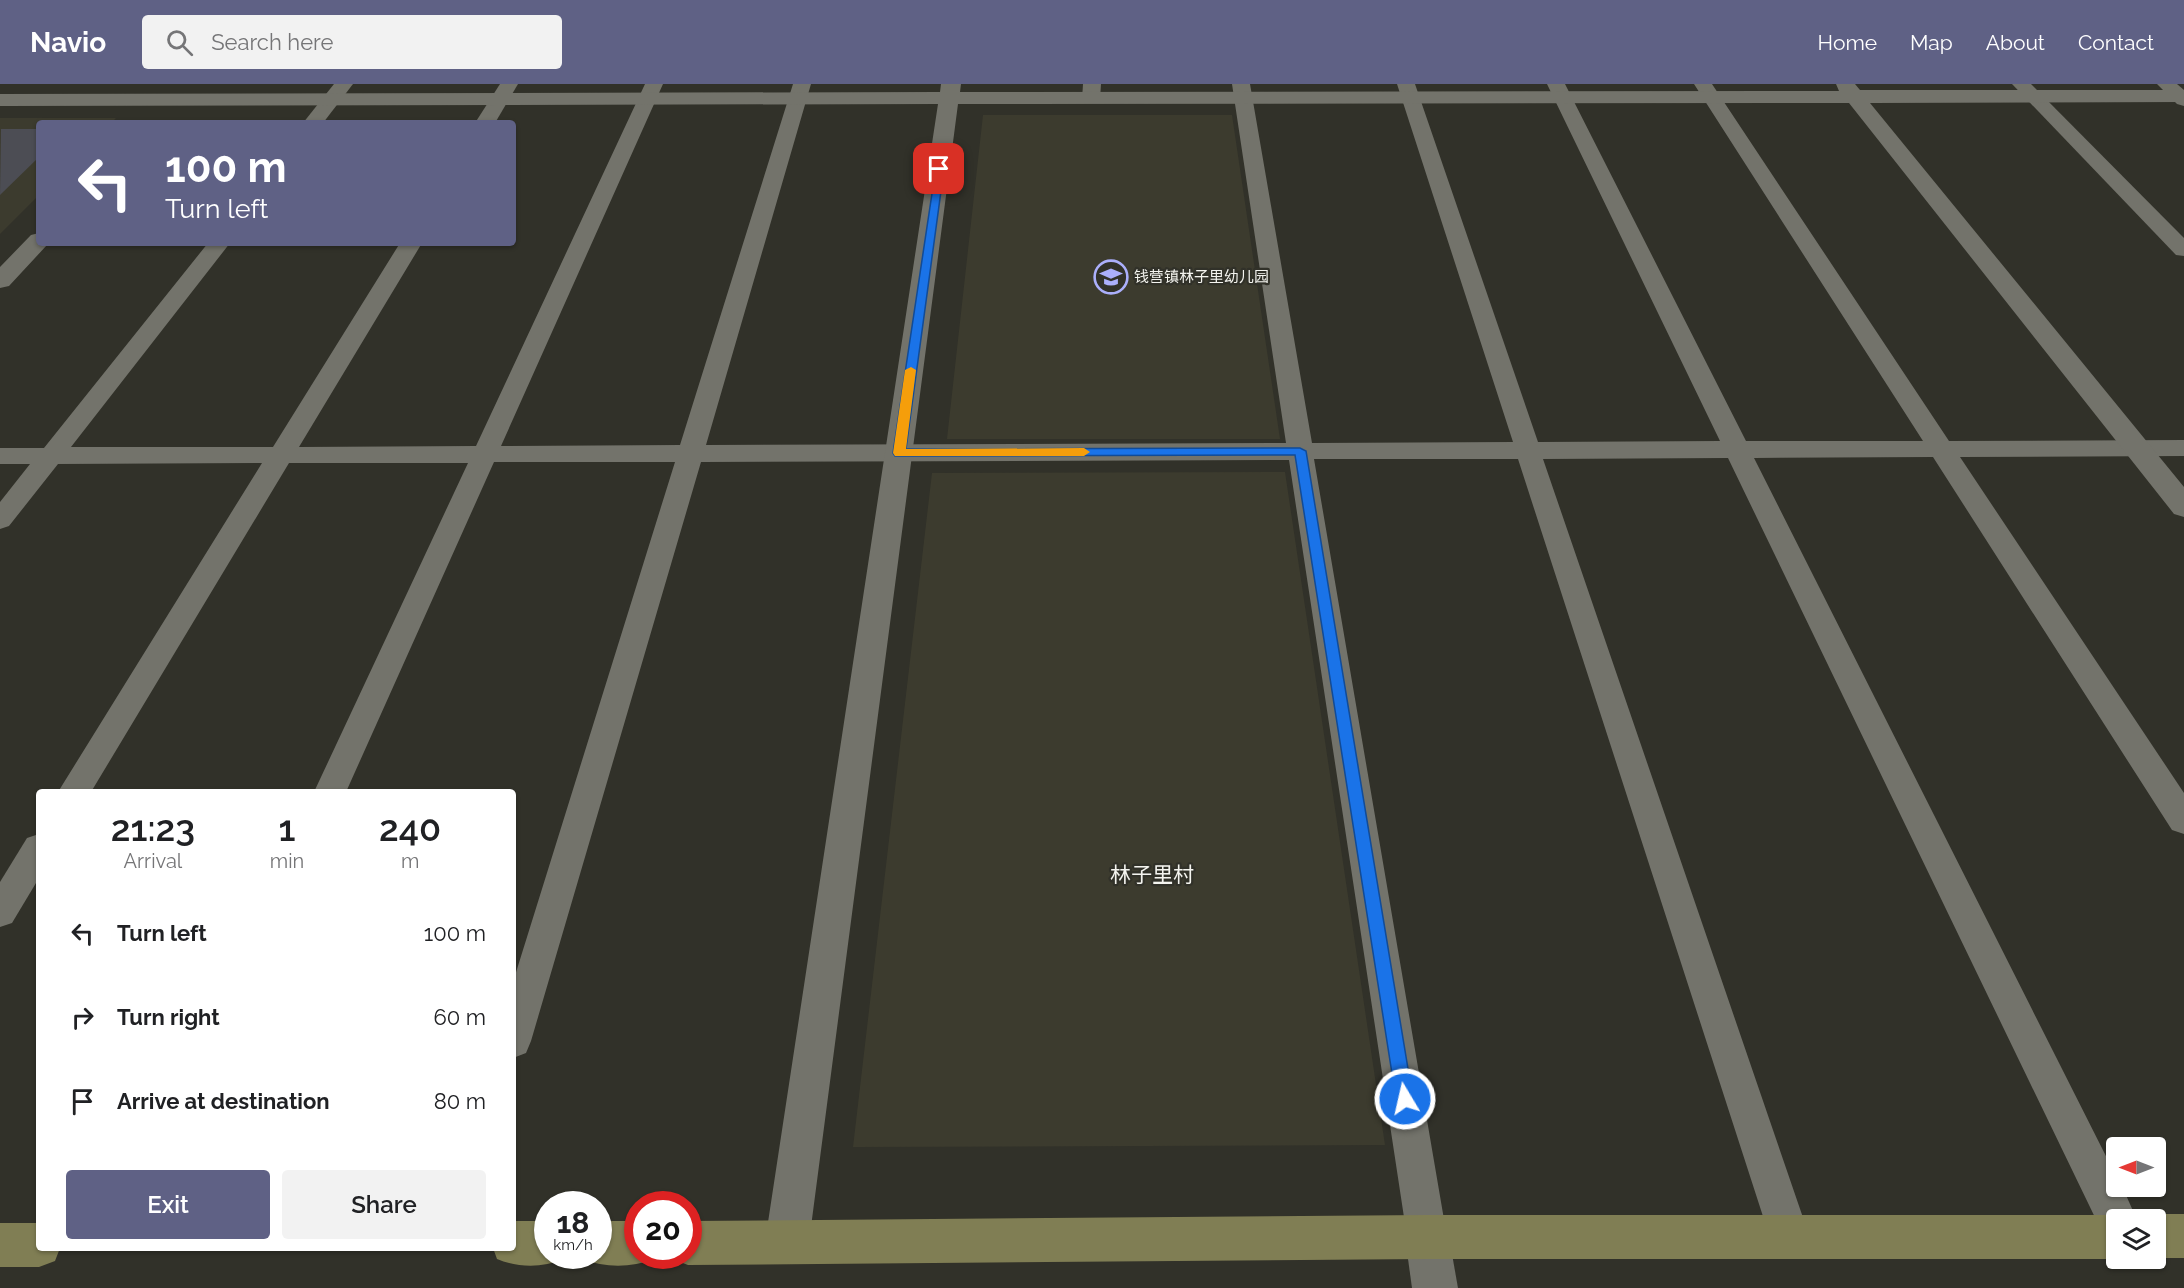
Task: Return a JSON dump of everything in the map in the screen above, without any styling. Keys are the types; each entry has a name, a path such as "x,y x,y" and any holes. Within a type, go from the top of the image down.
{"street":[{"path":"154,120 189,84"},
{"path":"1850,90 2184,507"},
{"path":"0,100 173,100 338,92 2027,90 2178,94"},
{"path":"787,1242 950,91"},
{"path":"0,281 36,243"},
{"path":"2166,1236 2184,1236"},
{"path":"702,1243 1427,1238 2106,1237"},
{"path":"1427,1238 1435,1288"},
{"path":"516,1243 534,1243"},
{"path":"0,1245 36,1245"}],"lane":[{"path":"2027,90 2184,250"},
{"path":"516,1031 799,91"},
{"path":"1409,91 1790,1238"},
{"path":"1560,91 2112,1209"},
{"path":"1708,91 2184,820"},
{"path":"315,120 338,92"},
{"path":"486,120 504,92"},
{"path":"331,789 650,92"},
{"path":"1242,92 1427,1238"},
{"path":"0,520 217,246"},
{"path":"76,789 409,246"},
{"path":"0,456 2184,448"},
{"path":"0,912 36,853"}],"shaded area":[{"name":"钱营镇林子里幼儿园","path":"983,115 1232,115 1280,439 947,439"},
{"path":"0,118 116,118 114,120 36,120 36,198 0,234"},
{"path":"1285,472 1385,1145 853,1147 932,473"}],"building":[{"path":"1,129 36,129 36,160 0,195"}],"slow traffic":[{"path":"911,370 899,453 1084,452"}],"place":[{"name":"钱营镇林子里幼儿园","path":"1111,277"}],"district":[{"name":"林子里村","path":"1152,874"}],"route":[{"path":"939,169 899,453 1300,451 1405,1099"}]}
